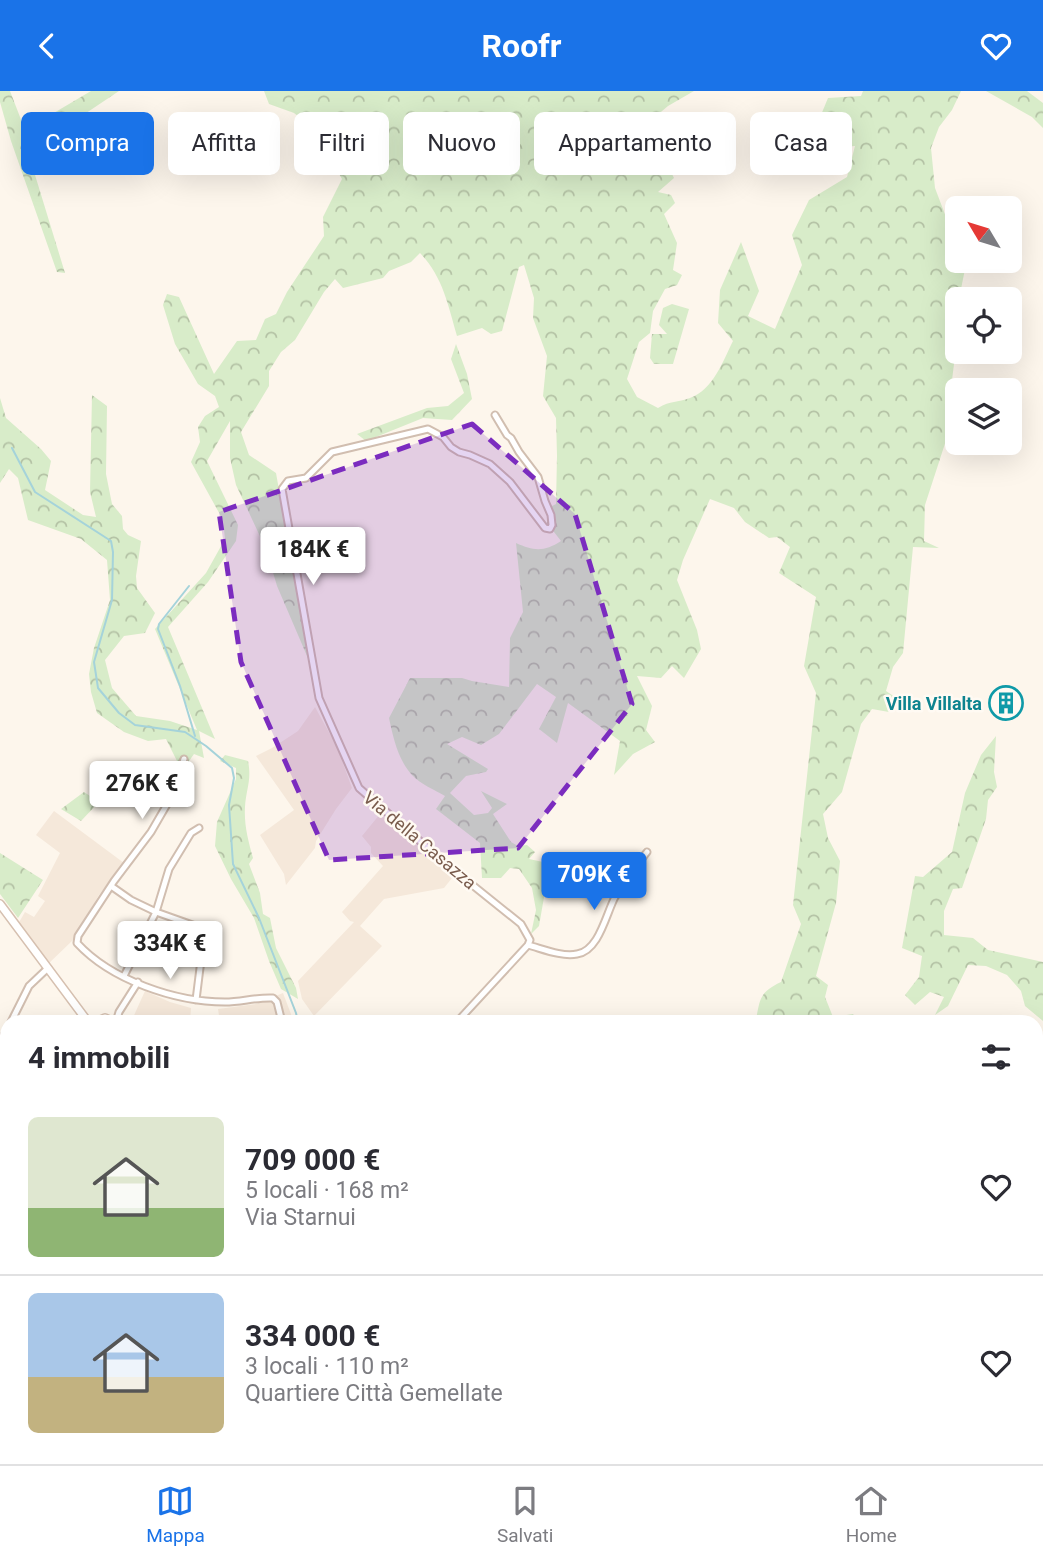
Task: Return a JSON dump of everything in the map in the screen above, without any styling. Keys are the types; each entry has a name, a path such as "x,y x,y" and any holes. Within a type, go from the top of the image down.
{"main road":[{"path":"0,904 86,1015"}],"street":[{"name":"Via della Casazza","path":"495,415 538,477 551,515 550,529 545,528 510,482 490,464 470,454 459,452 443,437 428,429 332,452 306,478 288,481 282,489 319,698 359,788 445,863 521,924 530,940 528,945"},
{"path":"184,759 173,794 150,834 111,886 77,941 98,961 157,991 196,1000 236,1002 271,997 276,1000 280,1015"},
{"path":"124,976 156,912 169,869 191,833 199,828"},
{"path":"463,1015 528,945 566,954 579,954 589,949 599,934 615,897 647,852"},
{"path":"111,886 131,900 156,912 203,930 196,1000"},
{"path":"14,1015 29,986 48,968"},
{"path":"117,1015 138,982"}],"highlighted area":[{"path":"472,424 575,514 632,704 518,848 329,860 241,662 219,512"}],"shaded area":[{"path":"315,707 337,747 352,788 316,841 315,848 286,885 284,874 260,835 294,810 256,756 298,731"},
{"path":"54,811 124,863 99,895 72,941 46,966 18,924 25,912 34,917 45,901 38,896 60,853 36,835"},
{"path":"380,814 452,878 444,888 384,899 360,926 382,946 313,1015 302,999 298,981 354,922 342,912 383,866 371,853 371,847 362,836"},
{"path":"145,991 191,1008 190,1015 134,1015"},
{"path":"283,993 291,1015 219,1015 218,1009 256,1004"}],"green space":[{"path":"0,91 10,91 21,120 21,169 11,141 0,102"},
{"path":"91,91 119,91 88,112 55,112"},
{"path":"264,91 694,91 661,112 534,112 534,175 672,175 674,178 658,192 671,195 675,203 664,214 677,243 673,270 682,275 677,285 665,289 653,311 650,333 639,342 627,379 637,397 658,408 698,394 711,382 721,366 733,341 718,323 720,290 741,242 759,291 748,316 775,329 802,265 792,235 809,200 848,175 852,175 855,146 852,146 852,112 822,112 828,98 861,96 863,91 961,91 952,110 939,127 931,148 935,188 945,214 945,273 964,273 961,287 945,287 945,364 954,364 952,378 945,378 945,444 925,505 924,541 939,548 913,547 903,653 893,667 886,691 895,697 889,712 872,709 861,724 842,792 823,814 828,838 840,861 836,903 816,976 828,985 825,997 832,1015 757,1015 762,997 781,982 801,924 793,905 816,693 804,666 816,597 779,573 790,547 777,537 769,538 745,522 734,508 710,499 677,580 697,630 701,649 684,678 672,666 661,678 637,676 652,706 646,730 655,742 633,754 614,775 620,741 568,703 557,743 539,729 556,697 537,684 499,734 481,745 462,737 447,744 488,769 486,772 466,776 450,793 474,815 488,813 492,808 481,791 507,804 493,814 511,842 518,846 527,845 535,852 529,859 554,868 547,880 539,926 531,934 536,910 532,888 519,869 510,868 501,878 482,878 480,843 436,809 445,796 415,778 400,755 389,718 410,678 462,678 509,687 510,638 523,612 516,543 539,549 561,541 547,523 548,508 556,504 556,418 543,396 547,356 533,318 534,298 524,265 519,267 502,331 491,334 482,328 457,336 439,282 420,253 411,262 389,271 383,278 343,288 335,279 295,340 281,352 269,371 269,386 241,432 249,455 276,473 310,663 277,586 266,549 236,485 230,458 230,421 207,461 238,525 236,541 208,582 168,627 215,739 199,731 204,758 194,754 182,771 166,739 148,741 124,732 97,713 89,674 94,648 110,600 107,560 81,539 28,520 18,478 9,469 0,483 0,398 6,418 51,461 45,490 83,515 96,517 90,492 92,395 107,406 106,474 112,504 122,516 123,529 128,535 141,541 137,588 155,613 145,633 124,636 105,660 112,688 136,716 170,721 197,730 155,629 206,573 225,539 223,520 191,462 200,442 198,427 205,416 219,407 215,396 198,384 175,344 163,305 167,294 179,297 214,374 237,341 256,340 265,319 276,314 287,292 324,236 323,217 342,179 340,175 389,175 389,112 294,113 269,104"},
{"path":"986,91 1027,91 1043,103 1043,128 1032,117"},
{"path":"23,175 35,175 65,273 57,272"},
{"path":"672,304 689,309 673,364 654,364 650,358 652,334 667,334 659,325 663,308"},
{"path":"456,344 467,374 472,399 452,420 423,418 366,441 357,434 427,408 448,406 464,393 451,359"},
{"path":"996,736 994,772 997,787 988,800 986,819 962,888 953,889 944,911 944,935 973,938 988,950 1043,962 1043,1015 1036,1015 1025,1006 1021,991 1007,975 986,966 968,965 948,1006 935,1015 944,997 930,992 915,1005 905,995 919,977 922,956 902,948 915,876 923,877 952,852 965,793 981,755"},
{"path":"225,755 248,761 245,820 253,858 249,864 260,893 263,914 270,918 276,948 296,988 298,999 281,989 254,918 215,846 217,822 236,779 236,768 220,761"},
{"path":"84,792 99,802 81,821 61,809"},
{"path":"0,853 43,880 18,918 0,894"}],"waterway":[{"path":"12,448 35,492 111,541 112,600 94,662 98,688 119,713 135,725 185,732 232,768 234,778 229,805 233,864 259,918 296,1015"},
{"path":"189,586 159,624 158,629 180,686 195,736"}],"place":[{"name":"Villa Villalta","path":"1006,703"}]}
